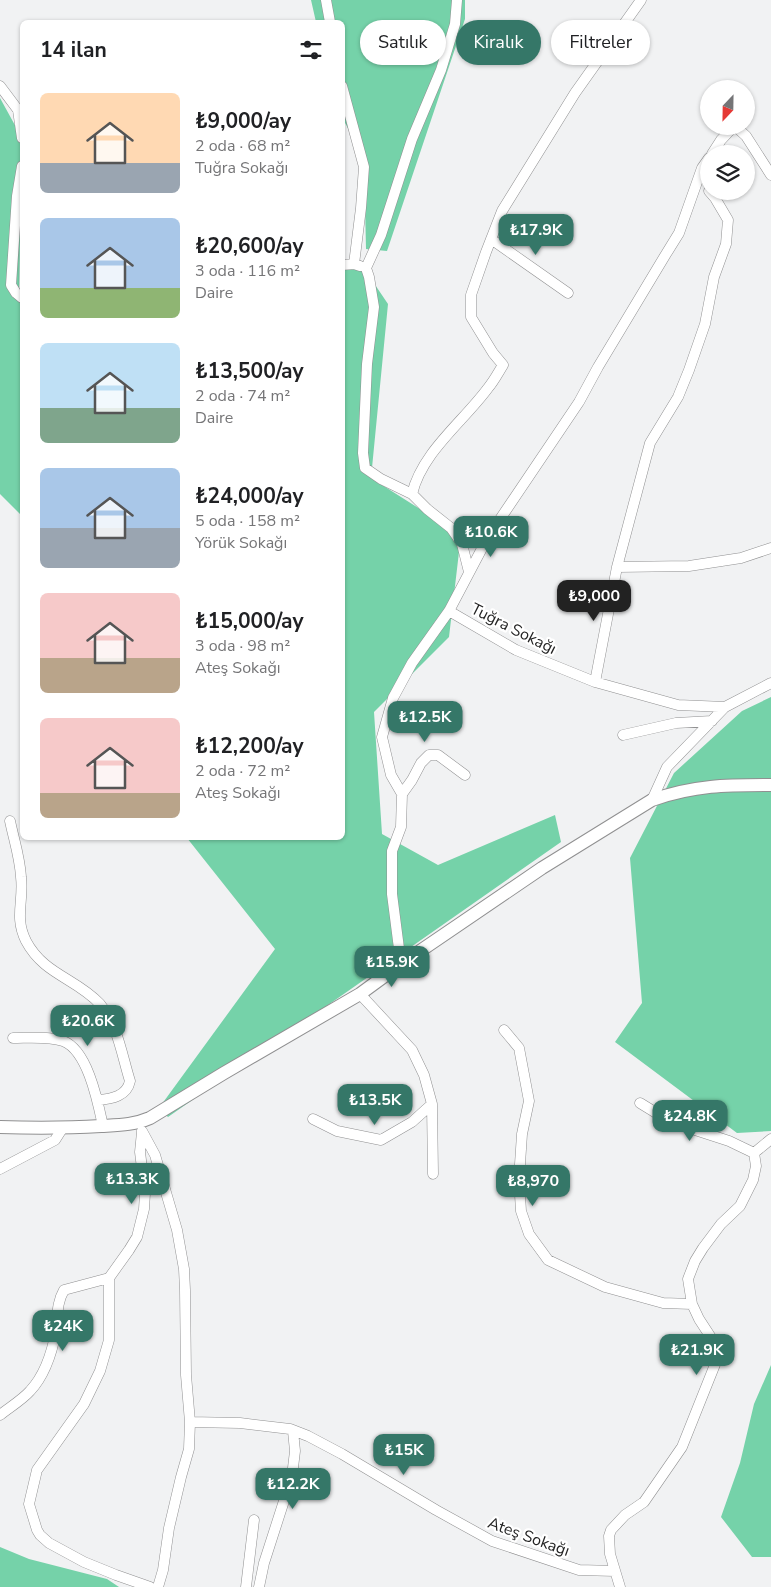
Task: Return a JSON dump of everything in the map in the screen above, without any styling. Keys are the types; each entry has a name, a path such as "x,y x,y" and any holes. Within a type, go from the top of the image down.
{"street":[{"path":"326,0 330,20"},
{"path":"458,0 455,24 441,70 412,139 381,234 366,268 374,307 367,364 363,453 365,468 381,479 412,494 451,528 462,544 469,572"},
{"path":"412,494 415,481 433,453 488,389 503,365 493,353 471,318 471,295 502,211 575,93 641,0"},
{"path":"0,86 18,110 20,124"},
{"path":"345,97 364,167 354,264"},
{"path":"718,145 726,135"},
{"path":"745,135 771,175"},
{"path":"401,964 392,885 392,850 401,827 402,794 391,775 382,737 393,698 412,663 449,611 502,515 579,402 679,233 700,174"},
{"path":"20,178 11,285 20,296"},
{"path":"595,682 617,566 650,443 678,397 689,370 705,324 714,277 726,244 728,220 716,200"},
{"path":"491,239 568,293"},
{"path":"345,265 354,264 366,268"},
{"path":"617,566 688,566 741,558 771,548"},
{"name":"Tuğra Sokağı","path":"449,611 516,650 595,682 678,705 726,707"},
{"path":"652,800 667,767 726,707 771,683"},
{"path":"623,735 676,723 712,721"},
{"path":"402,794 429,755 438,755 465,776"},
{"path":"150,1587 84,1562 49,1543 37,1530 29,1504 37,1470 84,1404 100,1371 109,1340 109,1278 129,1250 141,1224 144,1209 145,1193 140,1152 141,1128 150,1118 360,994 542,868 652,800 690,789 716,786 771,785"},
{"path":"10,822 20,864 22,892 18,916 24,938 47,968 84,990 100,1005 107,1014 116,1034 130,1081 129,1087 121,1095 114,1098 98,1100"},
{"path":"360,994 412,1050 424,1074 432,1104 433,1174"},
{"path":"504,1030 519,1048 529,1100 522,1134 519,1179 521,1211 529,1234 548,1260 606,1287 663,1302 692,1304"},
{"path":"13,1038 55,1039 70,1044 85,1067 98,1100 102,1126"},
{"path":"640,1103 666,1119 729,1141 754,1153"},
{"path":"313,1119 337,1131 381,1140 412,1122 432,1104"},
{"path":"0,1127 62,1129 126,1125 141,1128"},
{"path":"141,1128 155,1155 173,1214 181,1251 185,1290 186,1375 190,1422 189,1449 169,1528 163,1570 158,1587"},
{"path":"0,1169 56,1140 62,1129"},
{"path":"754,1153 771,1139"},
{"path":"620,1587 610,1554 609,1536 611,1530 625,1515 644,1502 682,1447 716,1362 716,1351 712,1339 692,1304 688,1279 695,1261 721,1224 740,1206 753,1180 756,1166 754,1153"},
{"path":"0,1415 29,1393 42,1375 47,1365 56,1330 58,1306 64,1290 109,1278"},
{"name":"Ateş Sokağı","path":"190,1422 240,1423 293,1431 308,1436 492,1541 579,1570 615,1571"},
{"path":"259,1587 264,1563 292,1476 293,1431"},
{"path":"246,1587 254,1520"}],"green space":[{"path":"311,0 465,0 465,19 456,20 456,46 387,251 366,249 364,159 345,123 345,20 316,20"},
{"path":"0,98 20,134 20,514 0,494"},
{"path":"361,264 388,304 371,478 461,535 449,637 374,712 382,834 438,865 555,815 561,842 168,1117 159,1108 275,949 189,840 345,840 345,269"},
{"path":"771,697 771,1131 737,1133 615,1042 642,1003 630,858 674,773 742,711"},
{"path":"771,1365 771,1557 752,1557 721,1517 740,1463 754,1404"},
{"path":"0,1547 29,1559 107,1579 119,1587 0,1587"}]}
